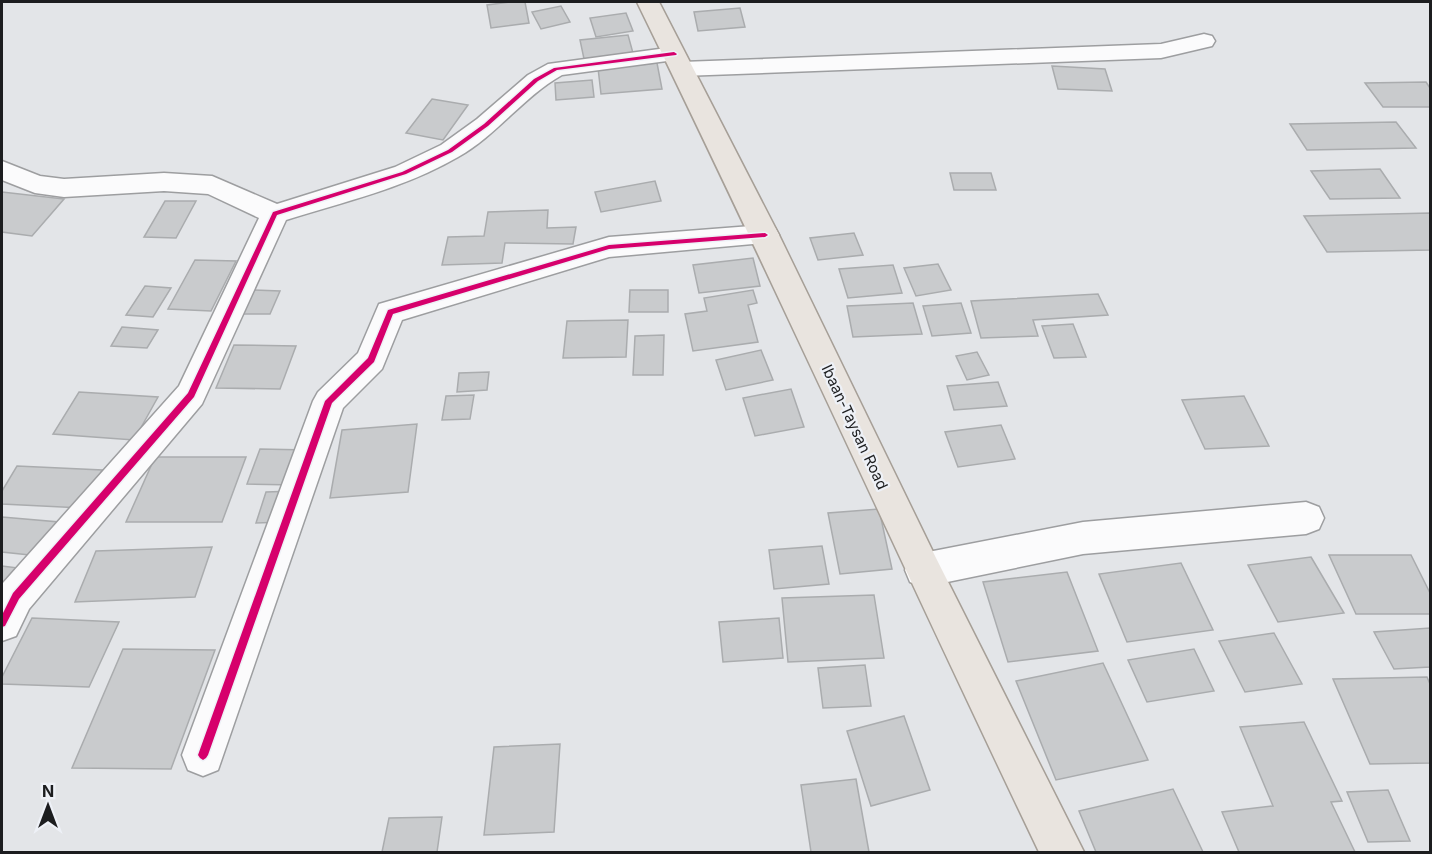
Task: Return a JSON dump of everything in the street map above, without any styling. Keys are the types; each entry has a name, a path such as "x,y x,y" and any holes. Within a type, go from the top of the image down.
{"main road":[{"name":"Ibaan-Taysan Road","path":"648,2 765,235 923,570 1062,852"}],"street":[{"path":"2,170 35,184 64,188 164,182 212,185 275,213 404,173 450,151 486,125 536,80 556,69 678,62 1161,51 1204,41"},
{"path":"2,623 16,596 191,395 275,213"},
{"path":"202,755 329,401 371,360 390,312 609,247 765,235"},
{"path":"923,570 1083,538 1306,518"}],"building":[{"path":"525,2 529,23 491,28 487,5"},
{"path":"561,6 570,22 541,29 532,12"},
{"path":"740,8 745,27 698,31 694,12"},
{"path":"626,13 633,31 596,37 590,18"},
{"path":"628,35 633,53 584,59 580,40"},
{"path":"657,63 662,89 601,94 598,68"},
{"path":"1052,66 1105,69 1112,91 1058,89"},
{"path":"592,80 594,97 556,100 555,83"},
{"path":"1426,82 1430,88 1430,107 1383,107 1365,83"},
{"path":"432,99 468,105 443,140 406,133"},
{"path":"1396,122 1416,148 1307,150 1290,124"},
{"path":"1380,169 1400,198 1330,199 1311,171"},
{"path":"950,173 991,173 996,190 954,190"},
{"path":"655,181 661,201 601,212 595,192"},
{"path":"2,192 64,199 32,236 2,232"},
{"path":"165,201 196,201 176,238 144,237"},
{"path":"548,210 547,228 576,227 573,244 505,243 502,263 442,265 448,237 484,236 488,212"},
{"path":"1430,213 1430,250 1327,252 1304,216"},
{"path":"854,233 863,255 818,260 810,238"},
{"path":"753,258 760,286 699,293 693,265"},
{"path":"195,260 236,261 211,311 168,309"},
{"path":"938,264 951,290 916,296 904,268"},
{"path":"893,265 902,293 848,298 839,269"},
{"path":"145,286 171,288 153,317 126,315"},
{"path":"253,290 280,291 270,314 242,314"},
{"path":"630,290 668,290 668,312 629,312"},
{"path":"753,290 757,303 748,305 758,342 693,351 685,314 707,311 704,298"},
{"path":"1098,294 1108,315 1033,320 1038,336 981,338 971,301"},
{"path":"913,303 922,334 853,337 847,306"},
{"path":"961,303 971,333 932,336 923,306"},
{"path":"628,320 626,357 563,358 567,321"},
{"path":"1073,324 1086,357 1054,358 1042,326"},
{"path":"122,327 158,330 147,348 111,346"},
{"path":"664,335 663,375 633,375 635,336"},
{"path":"234,345 296,346 280,389 216,388"},
{"path":"761,350 773,380 726,390 716,360"},
{"path":"977,352 989,375 967,380 956,356"},
{"path":"489,372 487,390 457,392 459,373"},
{"path":"998,382 1007,406 954,410 947,386"},
{"path":"791,389 804,427 755,436 743,398"},
{"path":"79,392 158,397 134,440 53,434"},
{"path":"474,395 470,419 442,420 446,396"},
{"path":"1244,396 1269,446 1205,449 1182,400"},
{"path":"417,424 408,492 330,498 342,430"},
{"path":"1001,425 1015,459 958,467 945,432"},
{"path":"260,449 307,450 295,485 247,484"},
{"path":"155,457 246,457 222,522 126,522"},
{"path":"17,466 102,470 82,508 2,504 2,491"},
{"path":"294,491 285,522 256,523 266,492"},
{"path":"879,509 892,569 840,574 828,513"},
{"path":"2,517 59,522 39,556 2,552"},
{"path":"822,546 829,584 774,589 769,550"},
{"path":"212,547 195,597 75,602 96,551"},
{"path":"1329,555 1411,555 1430,593 1430,614 1356,614"},
{"path":"1311,557 1344,613 1278,622 1248,565"},
{"path":"1181,563 1213,630 1127,642 1099,574"},
{"path":"2,566 26,569 2,609"},
{"path":"1067,572 1098,651 1008,662 983,582"},
{"path":"874,595 884,658 788,662 782,598"},
{"path":"32,618 119,622 89,687 2,684 2,677"},
{"path":"779,618 783,658 723,662 719,622"},
{"path":"1430,628 1430,667 1394,669 1374,632"},
{"path":"1274,633 1302,684 1245,692 1219,641"},
{"path":"123,649 215,650 171,769 72,768"},
{"path":"1194,649 1214,691 1147,702 1128,660"},
{"path":"1103,663 1148,760 1056,780 1016,681"},
{"path":"865,665 871,706 823,708 818,668"},
{"path":"1427,677 1430,684 1430,763 1370,764 1333,679"},
{"path":"904,716 930,790 871,806 847,731"},
{"path":"1304,722 1342,801 1331,802 1355,852 1239,852 1222,812 1273,806 1240,727"},
{"path":"560,744 554,832 484,835 494,747"},
{"path":"856,779 869,852 811,852 801,785"},
{"path":"1173,789 1203,852 1096,852 1079,811"},
{"path":"1388,790 1410,841 1368,842 1347,792"},
{"path":"442,817 437,852 382,852 389,818"}],"cycle path":[{"path":"2,623 16,596 191,395 275,214 404,173 450,151 486,125 536,80 556,69 674,54"},
{"path":"203,755 329,401 371,360 390,312 609,247 765,235"}]}
